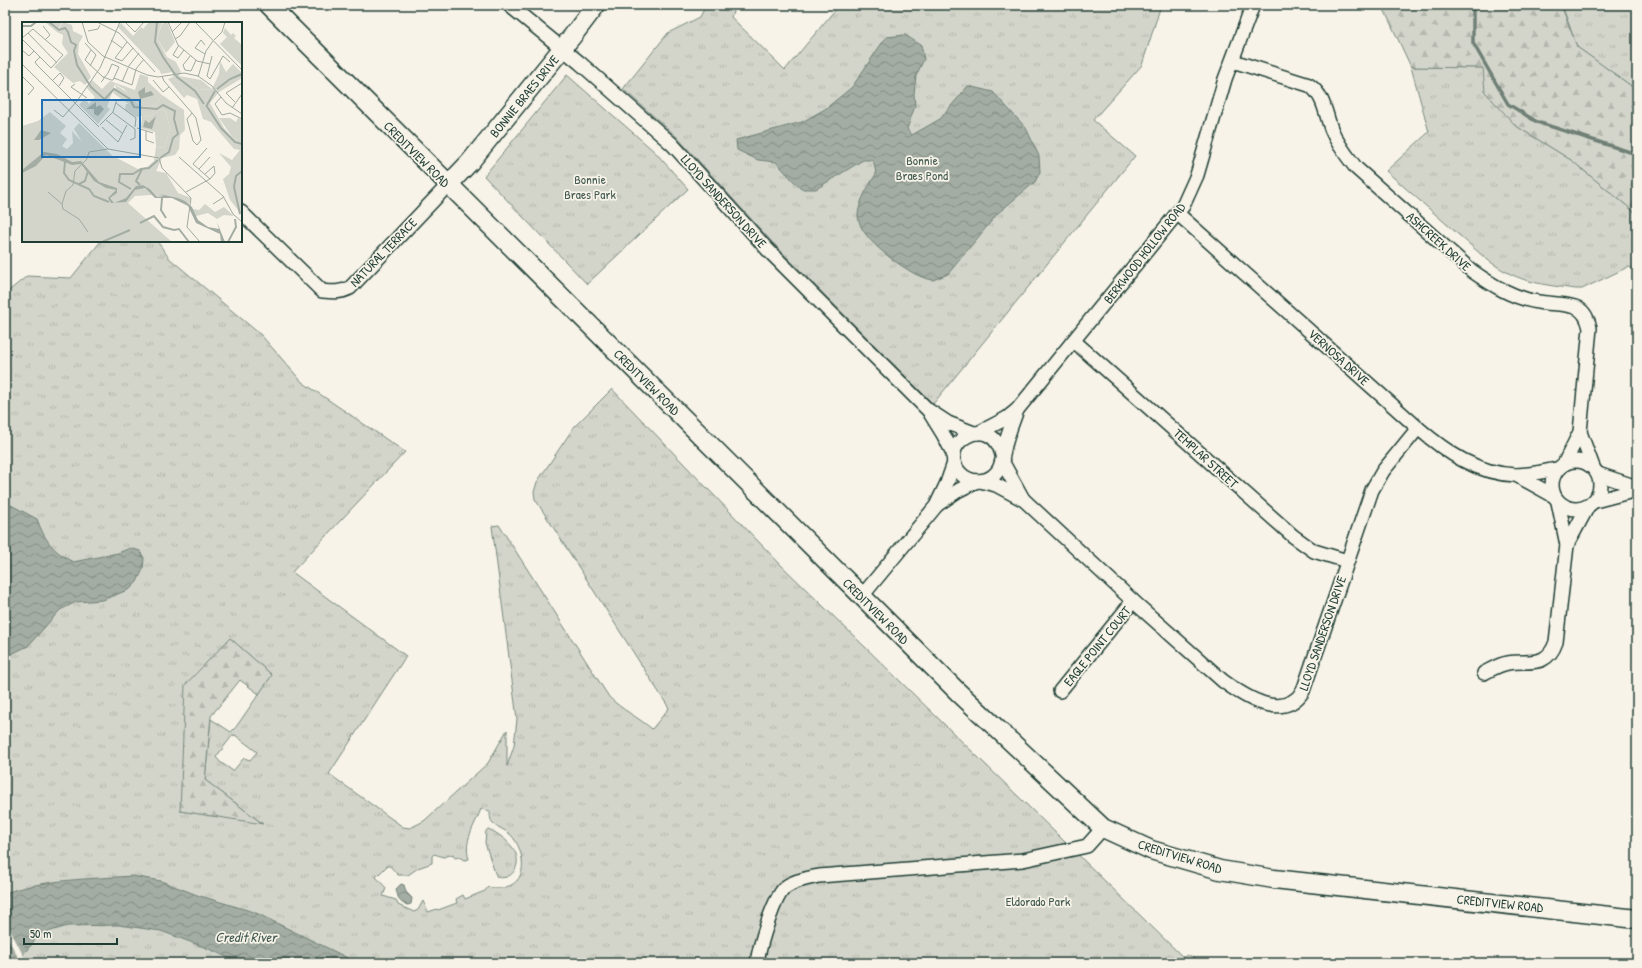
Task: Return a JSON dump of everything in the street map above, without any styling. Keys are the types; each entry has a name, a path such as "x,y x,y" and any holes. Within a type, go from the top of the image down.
{"street":[{"name":"CREDITVIEW ROAD","path":"269,5 958,692 1104,828 1151,850 1220,870 1274,878 1637,919"},
{"name":"LLOYD SANDERSON DRIVE","path":"509,5 580,62 672,144 767,249 928,410 948,423 976,433"},
{"name":"BONNIE BRAES DRIVE","path":"448,185 470,162 596,5"},
{"name":"BERKWOOD HOLLOW ROAD","path":"976,433 1007,418 1017,410 1177,213 1189,195 1197,175 1225,79 1233,62 1253,5"},
{"name":"ASHCREEK DRIVE","path":"1233,62 1309,85 1316,90 1320,96 1336,139 1356,168 1472,271 1492,285 1514,296 1538,302 1576,307 1584,313 1589,320 1590,334 1580,432 1561,466"},
{"name":"NATURAL TERRACE","path":"242,213 322,291 342,291 350,288 448,185"},
{"name":"VERNOSA DRIVE","path":"1177,213 1440,446 1465,462 1488,470 1516,475 1556,499"},
{"name":"TEMPLAR STREET","path":"1074,341 1293,536 1314,551 1347,561"},
{"name":"LLOYD SANDERSON DRIVE","path":"928,410 943,434 954,459"},
{"name":"BERKWOOD HOLLOW ROAD","path":"1002,458 1017,410"},
{"name":"LLOYD SANDERSON DRIVE","path":"979,481 996,485 1024,500 1133,601 1237,691 1255,701 1270,706 1281,706 1291,703 1299,698 1304,691 1372,490 1383,471 1418,428"},
{"name":"ASHCREEK DRIVE","path":"1580,432 1596,470"},
{"path":"862,596 936,506 947,483 956,448 960,441 966,436 976,433 992,437 1001,448 1002,458 995,475 959,490 936,506"},
{"name":"LLOYD SANDERSON DRIVE","path":"1002,458 1024,500"},
{"path":"954,459 958,470 963,476 979,481"},
{"path":"1484,672 1507,663 1535,662 1550,654 1556,642 1567,545 1552,482 1561,466 1572,461 1579,461 1596,470 1637,487"},
{"name":"VERNOSA DRIVE","path":"1516,475 1561,466"},
{"path":"1567,545 1601,488 1596,470"},
{"path":"1556,499 1564,507 1579,510 1591,504 1637,490"},
{"name":"EAGLE POINT COURT","path":"1060,691 1133,601"},
{"path":"757,963 758,953 776,899 786,886 819,876 1023,860 1087,846 1104,828"}],"green space":[{"name":"Bonnie Braes Pond","path":"706,5 735,5 731,17 785,70 839,5 1161,5 1142,65 1093,120 1135,156 933,404 772,242 676,136 623,89 668,33 700,17"},
{"path":"1382,5 1561,5 1577,47 1637,90 1637,214 1571,160 1516,126 1485,92 1483,68 1411,67"},
{"path":"1562,5 1637,5 1637,90 1577,47"},
{"path":"1411,67 1484,68 1516,126 1571,160 1637,214 1637,269 1628,267 1582,289 1538,283 1517,277 1506,272 1484,257 1386,171 1429,132"},
{"name":"Bonnie Braes Park","path":"567,75 655,152 688,189 587,284 484,176"},
{"name":"Eldorado Park","path":"100,242 158,242 169,258 261,335 302,382 405,452 292,572 406,656 329,774 403,827 410,828 424,821 488,763 507,730 507,766 514,746 517,719 492,526 499,525 609,697 619,706 652,729 669,708 535,499 534,492 537,482 574,427 612,389 781,565 1189,963 5,963 5,294 27,276 71,278","holes":["230,638 272,675 231,732 211,719 205,780 262,823 180,811","235,735 257,752 250,760 244,758 233,771 220,762 216,757 232,736","481,809 490,811 490,816 493,823 509,833 516,841 521,856 522,872 514,884 502,888 488,887 485,891 465,899 463,895 456,899 457,903 428,912 423,901 418,910 414,912 398,905 396,900 383,896 386,888 376,877 387,866 390,866 398,875 408,875 418,868 432,863 432,856 434,854 444,857 453,854 455,858 459,857 464,860 469,859 469,839"]},
{"path":"230,638 272,675 259,694 240,680 211,716 205,780 263,824 180,811 185,685"},
{"path":"488,829 504,839 516,854 516,868 506,877 497,877 495,873 485,843 486,831"},
{"path":"1187,955 1203,963 1174,963"}],"water":[{"path":"905,35 921,45 924,59 916,76 914,94 915,106 907,129 912,135 940,119 968,86 993,92 1026,128 1039,156 1040,172 1035,182 998,213 948,274 933,280 917,275 898,264 879,249 864,232 859,223 858,214 862,198 876,174 874,163 871,160 863,160 816,189 801,189 776,162 758,160 737,150 736,140 802,122 825,109 852,87 886,37"},
{"path":"5,504 11,505 37,519 50,545 60,554 73,562 118,553 130,548 140,551 144,558 143,569 137,582 130,589 103,600 76,602 60,610 28,646 5,657"},
{"name":"Credit River","path":"132,876 161,881 197,895 254,912 358,963 240,963 209,949 161,931 119,925 68,926 40,934 16,963 5,963 5,893 20,888 52,882"},
{"path":"401,884 404,885 406,892 412,898 411,904 405,904 399,900 396,889"}],"pier":[{"path":"5,920 24,957 20,961 5,933"}],"waterway":[{"path":"1473,5 1473,43 1508,104 1537,122 1637,153"}]}
